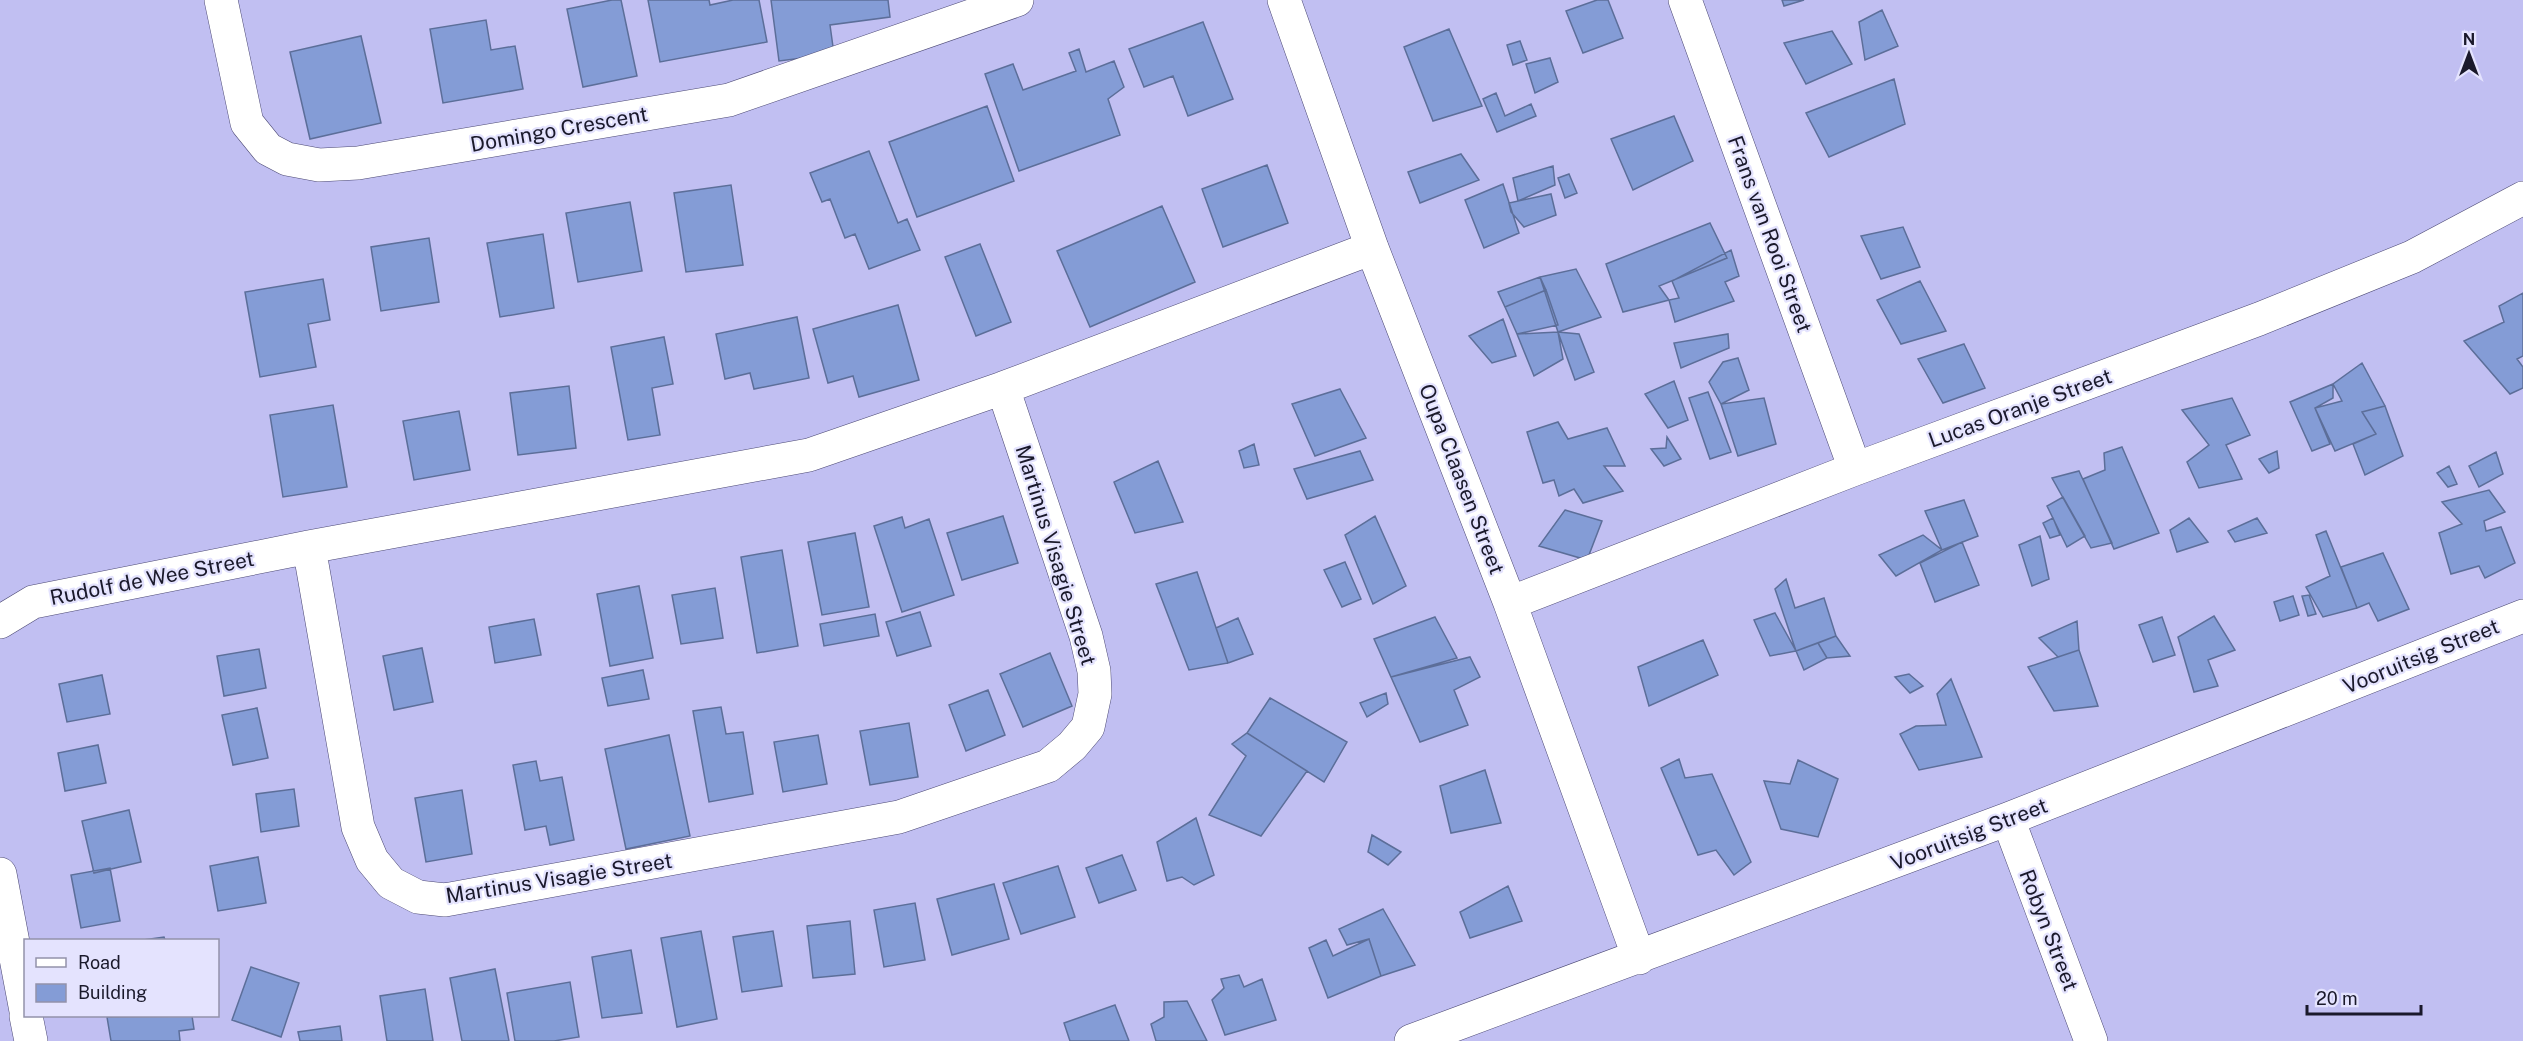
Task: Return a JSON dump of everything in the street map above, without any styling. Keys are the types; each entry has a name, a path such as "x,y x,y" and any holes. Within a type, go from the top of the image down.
{"street":[{"name":"Domingo Crescent","path":"221,0 247,123 268,149 287,159 319,165 358,163 729,100 1002,2"},
{"name":"Oupa Claasen Street","path":"1284,0 1372,248 1510,603 1639,958"},
{"name":"Frans van Rooi Street","path":"1685,0 1854,469"},
{"name":"Lucas Oranje Street","path":"1510,603 1854,469 2259,319 2412,257 2523,198"},
{"path":"309,547 809,455 1003,388 1372,248"},
{"name":"Martinus Visagie Street","path":"309,547 358,827 372,860 385,876 392,883 418,897 445,900 515,889 899,817 1048,766 1072,746 1088,727 1095,694 1094,671 1086,636 1003,388"},
{"name":"Rudolf de Wee Street","path":"0,622 33,602 309,547"},
{"name":"Vooruitsig Street","path":"1411,1041 2008,819 2523,616"},
{"name":"Robyn Street","path":"2008,819 2091,1041"},
{"path":"0,874 24,1000"},
{"path":"26,1017 31,1041"}],"building":[{"path":"621,0 637,76 583,87 567,9"},
{"path":"648,0 709,0 710,5 733,0 759,0 767,42 660,62"},
{"path":"771,0 888,0 890,17 830,25 834,54 779,61"},
{"path":"1597,0 1608,0 1623,38 1583,53 1566,11"},
{"path":"1782,0 1804,0 1784,6"},
{"path":"1882,10 1898,46 1865,60 1859,22"},
{"path":"486,20 491,50 515,46 523,89 443,103 430,29"},
{"path":"1203,22 1233,99 1188,116 1173,76 1144,87 1129,49"},
{"path":"1449,29 1482,106 1433,121 1404,47"},
{"path":"1832,31 1852,64 1806,84 1784,43"},
{"path":"361,36 381,123 310,139 290,52"},
{"path":"1520,41 1527,60 1513,65 1507,45"},
{"path":"1079,49 1086,72 1114,61 1124,87 1108,99 1120,135 1019,171 985,74 1013,64 1023,90 1076,71 1069,53"},
{"path":"1550,58 1558,82 1535,93 1526,64"},
{"path":"1894,79 1905,124 1829,157 1806,113"},
{"path":"1496,93 1505,116 1531,104 1536,116 1497,132 1483,99"},
{"path":"987,106 1014,181 917,217 889,142"},
{"path":"1674,116 1693,161 1633,190 1611,139"},
{"path":"869,151 898,223 907,219 920,250 869,269 855,234 845,238 830,199 822,202 810,173"},
{"path":"1461,154 1479,180 1420,203 1408,172"},
{"path":"1267,165 1288,223 1223,247 1202,189"},
{"path":"1553,166 1555,185 1518,201 1513,178"},
{"path":"1569,174 1577,193 1565,198 1558,178"},
{"path":"1503,184 1519,233 1484,248 1465,200"},
{"path":"731,185 743,265 686,272 674,193"},
{"path":"1551,194 1556,215 1524,227 1511,212 1509,203"},
{"path":"630,202 642,271 578,282 566,213"},
{"path":"1162,206 1195,282 1090,327 1057,251"},
{"path":"1710,223 1727,258 1659,286 1669,300 1623,312 1606,264"},
{"path":"1903,227 1920,267 1881,279 1861,236"},
{"path":"543,234 554,308 500,317 487,243"},
{"path":"429,238 439,302 381,311 371,247"},
{"path":"980,244 1011,322 976,336 945,257"},
{"path":"1731,250 1739,276 1725,282 1734,301 1675,322 1669,300 1679,298 1672,281"},
{"path":"1576,269 1601,317 1558,332 1540,277"},
{"path":"1540,277 1546,290 1505,307 1498,292"},
{"path":"323,279 330,320 308,324 316,367 260,377 245,292"},
{"path":"1920,281 1946,331 1901,344 1877,300"},
{"path":"1546,290 1558,325 1517,334 1505,307"},
{"path":"2523,293 2523,356 2517,359 2523,367 2523,388 2510,394 2464,341 2504,322 2499,306"},
{"path":"898,305 919,380 859,397 853,376 828,383 813,329"},
{"path":"797,317 809,378 754,389 750,373 725,379 716,334"},
{"path":"1503,319 1516,356 1492,363 1469,336"},
{"path":"1558,332 1563,359 1534,376 1517,334"},
{"path":"1558,332 1579,334 1594,372 1575,380"},
{"path":"1728,334 1729,348 1681,368 1674,343"},
{"path":"664,337 673,384 652,388 660,435 628,440 611,347"},
{"path":"1964,344 1985,388 1943,403 1918,359"},
{"path":"1738,358 1749,390 1721,404 1709,382 1723,362"},
{"path":"2362,363 2385,406 2362,412 2376,434 2335,451 2315,408 2342,401 2333,384"},
{"path":"1674,381 1688,420 1668,428 1645,394"},
{"path":"2333,384 2333,398 2315,408 2330,444 2312,451 2290,402"},
{"path":"569,386 576,448 518,455 510,393"},
{"path":"1340,389 1366,438 1315,456 1292,404"},
{"path":"1708,392 1731,452 1710,459 1689,398"},
{"path":"1764,398 1776,444 1738,456 1721,404"},
{"path":"2232,398 2250,435 2226,445 2242,479 2199,488 2187,462 2209,445 2182,410"},
{"path":"333,405 347,487 283,497 270,415"},
{"path":"2385,406 2403,456 2365,475 2353,444 2376,434 2362,412"},
{"path":"459,411 470,470 414,480 403,421"},
{"path":"1558,422 1568,439 1607,428 1625,466 1604,466 1623,491 1583,503 1574,489 1559,496 1554,480 1543,483 1527,432"},
{"path":"1667,437 1681,459 1664,466 1651,449 1666,448"},
{"path":"1254,444 1259,465 1244,468 1239,451"},
{"path":"2122,447 2159,533 2114,549 2083,479 2105,470 2104,453"},
{"path":"1360,451 1373,480 1307,499 1294,469"},
{"path":"2277,451 2279,468 2269,473 2259,459"},
{"path":"2496,452 2503,474 2479,487 2469,466"},
{"path":"1158,461 1183,522 1135,533 1114,482"},
{"path":"2449,466 2457,484 2448,487 2437,473"},
{"path":"2079,471 2112,543 2091,548 2052,478"},
{"path":"2489,490 2505,512 2484,521 2486,531 2501,527 2515,563 2485,578 2479,566 2451,574 2439,533 2462,524 2442,502"},
{"path":"2063,497 2085,536 2067,547 2047,506"},
{"path":"1964,500 1978,536 1942,550 1925,511"},
{"path":"1565,510 1602,521 1587,560 1539,546"},
{"path":"1003,516 1018,563 962,580 947,533"},
{"path":"1375,516 1406,586 1373,604 1345,535"},
{"path":"902,517 905,528 929,519 954,595 902,612 874,526"},
{"path":"2053,518 2060,535 2050,538 2043,523"},
{"path":"2189,518 2208,542 2177,552 2170,530"},
{"path":"2257,518 2267,533 2235,542 2228,531"},
{"path":"2326,531 2357,608 2323,617 2306,587 2330,576 2316,535"},
{"path":"855,533 869,607 822,615 808,542"},
{"path":"1923,535 1942,550 1896,576 1879,555"},
{"path":"2040,536 2049,579 2032,586 2019,545"},
{"path":"1962,542 1979,585 1935,602 1920,563"},
{"path":"782,550 798,646 757,653 741,557"},
{"path":"2383,553 2409,609 2378,621 2369,603 2357,608 2341,567"},
{"path":"1345,562 1361,599 1342,607 1324,570"},
{"path":"1197,572 1228,663 1189,670 1156,584"},
{"path":"1786,579 1795,608 1824,598 1836,636 1796,651 1775,589"},
{"path":"639,586 653,658 610,666 597,594"},
{"path":"715,588 723,638 681,644 672,595"},
{"path":"2309,595 2316,614 2308,616 2302,596"},
{"path":"2293,596 2299,615 2280,621 2274,602"},
{"path":"920,612 931,646 897,656 886,622"},
{"path":"1775,613 1796,651 1770,656 1754,620"},
{"path":"875,614 879,636 824,646 820,624"},
{"path":"2214,616 2235,650 2208,660 2218,686 2194,692 2178,637"},
{"path":"1435,617 1457,658 1391,677 1374,639"},
{"path":"2162,617 2175,655 2153,662 2139,625"},
{"path":"1238,618 1253,654 1228,663 1216,628"},
{"path":"534,619 541,655 495,663 489,627"},
{"path":"2077,621 2079,650 2058,657 2039,638"},
{"path":"1836,636 1850,656 1827,658 1818,643"},
{"path":"1703,640 1718,675 1649,706 1638,667"},
{"path":"1818,643 1827,658 1804,670 1796,651"},
{"path":"422,648 433,702 394,710 383,656"},
{"path":"259,649 266,688 224,696 217,656"},
{"path":"2079,650 2098,706 2054,711 2028,667"},
{"path":"1050,653 1072,706 1023,727 1000,674"},
{"path":"1470,657 1480,677 1454,690 1468,725 1420,742 1391,677"},
{"path":"643,670 649,699 608,706 602,678"},
{"path":"1909,674 1923,686 1910,693 1895,677"},
{"path":"102,675 110,714 67,722 59,684"},
{"path":"1951,679 1982,757 1919,770 1900,734 1916,726 1946,725 1937,694"},
{"path":"988,690 1005,735 966,751 949,705"},
{"path":"1386,693 1388,704 1367,717 1360,703"},
{"path":"1270,698 1347,742 1324,782 1247,733"},
{"path":"721,707 726,734 743,732 753,794 709,802 693,711"},
{"path":"257,708 268,758 233,765 222,715"},
{"path":"909,723 918,777 870,785 860,731"},
{"path":"1247,733 1307,771 1261,836 1209,815 1246,756 1232,744"},
{"path":"669,735 690,836 626,849 605,749"},
{"path":"818,735 827,784 783,792 774,742"},
{"path":"98,745 106,783 65,791 58,753"},
{"path":"1679,759 1685,778 1712,774 1751,862 1734,875 1716,850 1698,855 1661,768"},
{"path":"1798,760 1838,779 1818,837 1781,829 1764,781 1790,784"},
{"path":"536,761 540,781 562,777 574,840 550,845 546,826 525,830 513,765"},
{"path":"1485,770 1501,823 1451,833 1440,786"},
{"path":"294,789 299,826 261,832 256,794"},
{"path":"462,790 472,854 426,862 415,798"},
{"path":"129,810 141,862 94,873 82,821"},
{"path":"1196,818 1214,875 1194,885 1182,877 1167,881 1157,842"},
{"path":"1372,835 1401,852 1388,865 1368,852"},
{"path":"1122,855 1136,890 1099,903 1086,868"},
{"path":"258,857 266,903 218,911 210,866"},
{"path":"1058,866 1075,917 1021,934 1003,883"},
{"path":"110,868 120,921 81,928 71,875"},
{"path":"994,884 1009,939 952,955 937,899"},
{"path":"1508,886 1522,921 1470,938 1460,912"},
{"path":"915,903 925,960 884,967 874,910"},
{"path":"1383,909 1415,965 1381,976 1369,939 1347,945 1339,929"},
{"path":"850,921 855,974 813,978 807,926"},
{"path":"701,931 717,1019 677,1027 661,938"},
{"path":"773,931 782,986 742,992 733,937"},
{"path":"1369,939 1381,976 1328,998 1309,948 1326,940 1333,956"},
{"path":"631,950 642,1013 602,1018 592,957"},
{"path":"251,967 299,983 281,1037 232,1020"},
{"path":"495,969 509,1041 462,1041 450,978"},
{"path":"1239,975 1244,987 1262,979 1276,1020 1225,1035 1212,1000 1224,988 1221,979"},
{"path":"570,982 579,1037 554,1041 515,1041 507,993"},
{"path":"425,989 433,1041 387,1041 380,996"},
{"path":"1187,1001 1207,1041 1156,1041 1151,1024 1164,1017 1164,1002"},
{"path":"1115,1005 1129,1041 1070,1041 1064,1023"},
{"path":"107,1017 192,1017 194,1029 179,1031 180,1041 111,1041"},
{"path":"340,1026 342,1041 300,1041 298,1032"}]}
